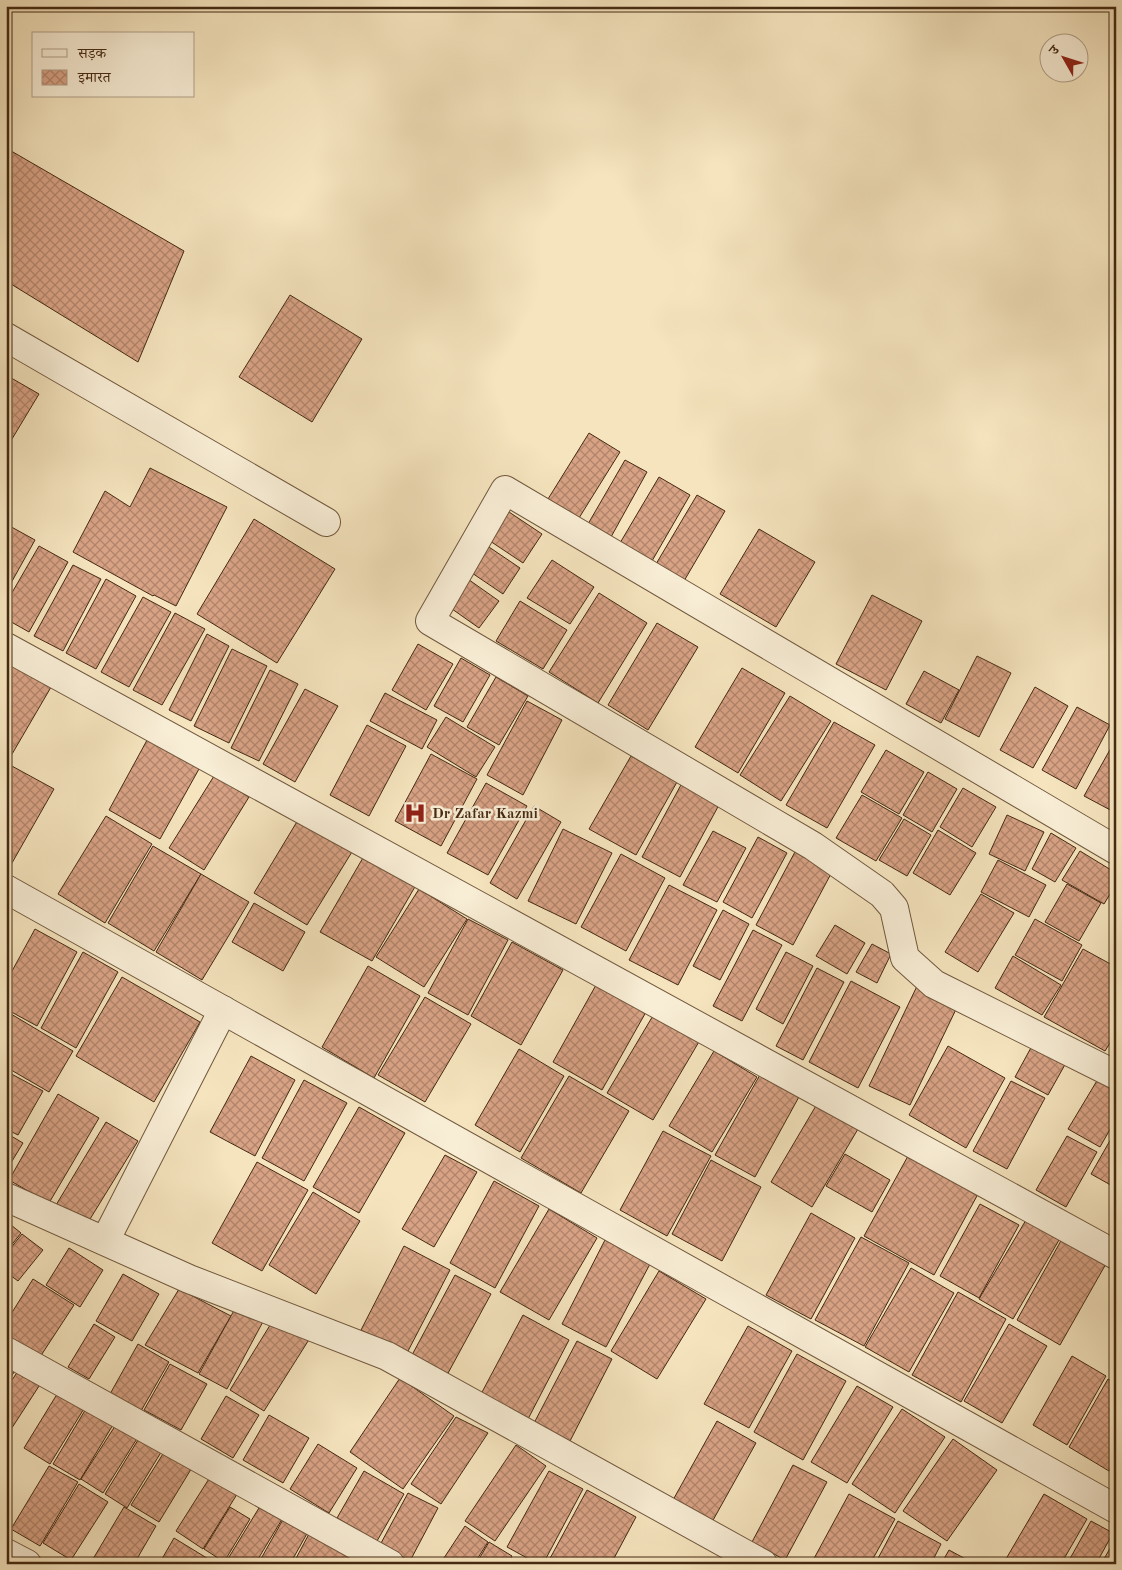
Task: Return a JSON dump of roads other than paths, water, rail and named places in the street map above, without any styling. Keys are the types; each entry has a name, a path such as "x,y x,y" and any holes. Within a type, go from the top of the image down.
{"street":[{"path":"6,337 326,522"},
{"path":"1116,850 505,490 430,621 813,846 882,894 894,908 905,958 934,984 1116,1075"},
{"path":"6,647 1116,1256"},
{"path":"6,889 1116,1509"},
{"path":"105,1240 223,1010"},
{"path":"6,1197 189,1278 387,1356 763,1564"},
{"path":"6,1350 390,1564"},
{"path":"6,1552 27,1564"}],"place":[{"name":"Dr Zafar Kazmi","path":"415,813"}]}
